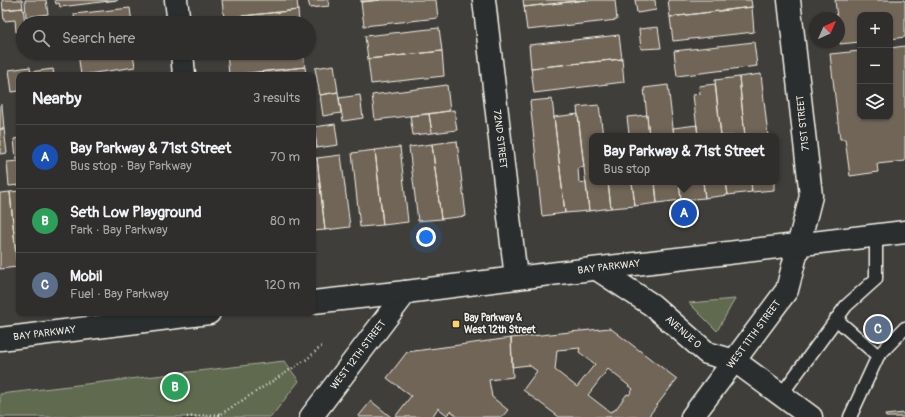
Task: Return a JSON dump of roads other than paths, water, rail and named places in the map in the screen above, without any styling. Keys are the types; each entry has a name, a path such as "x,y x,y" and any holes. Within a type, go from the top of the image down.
{"street":[{"path":"176,0 178,16"},
{"name":"72ND STREET","path":"484,0 516,278"},
{"name":"71ST STREET","path":"789,0 811,196 799,245"},
{"path":"183,60 184,72"},
{"name":"BAY PARKWAY","path":"316,302 905,232"},
{"name":"WEST 11TH STREET","path":"692,417 787,290 799,245"},
{"name":"AVENUE O","path":"597,269 652,305 707,353 735,360 811,417"},
{"name":"WEST 12TH STREET","path":"311,417 406,292"},
{"name":"BAY PARKWAY","path":"0,339 185,316"}],"lane":[{"path":"781,395 846,306 876,279 876,236"},
{"path":"836,319 878,356"},
{"path":"850,417 878,356 905,328"}],"place":[{"name":"Bay Parkway & 71st Street","path":"684,213"},
{"name":"Bay Parkway & West 12th Street","path":"456,324"},
{"name":"Mobil","path":"878,329"},
{"name":"Seth Low Playground","path":"175,387"}]}
